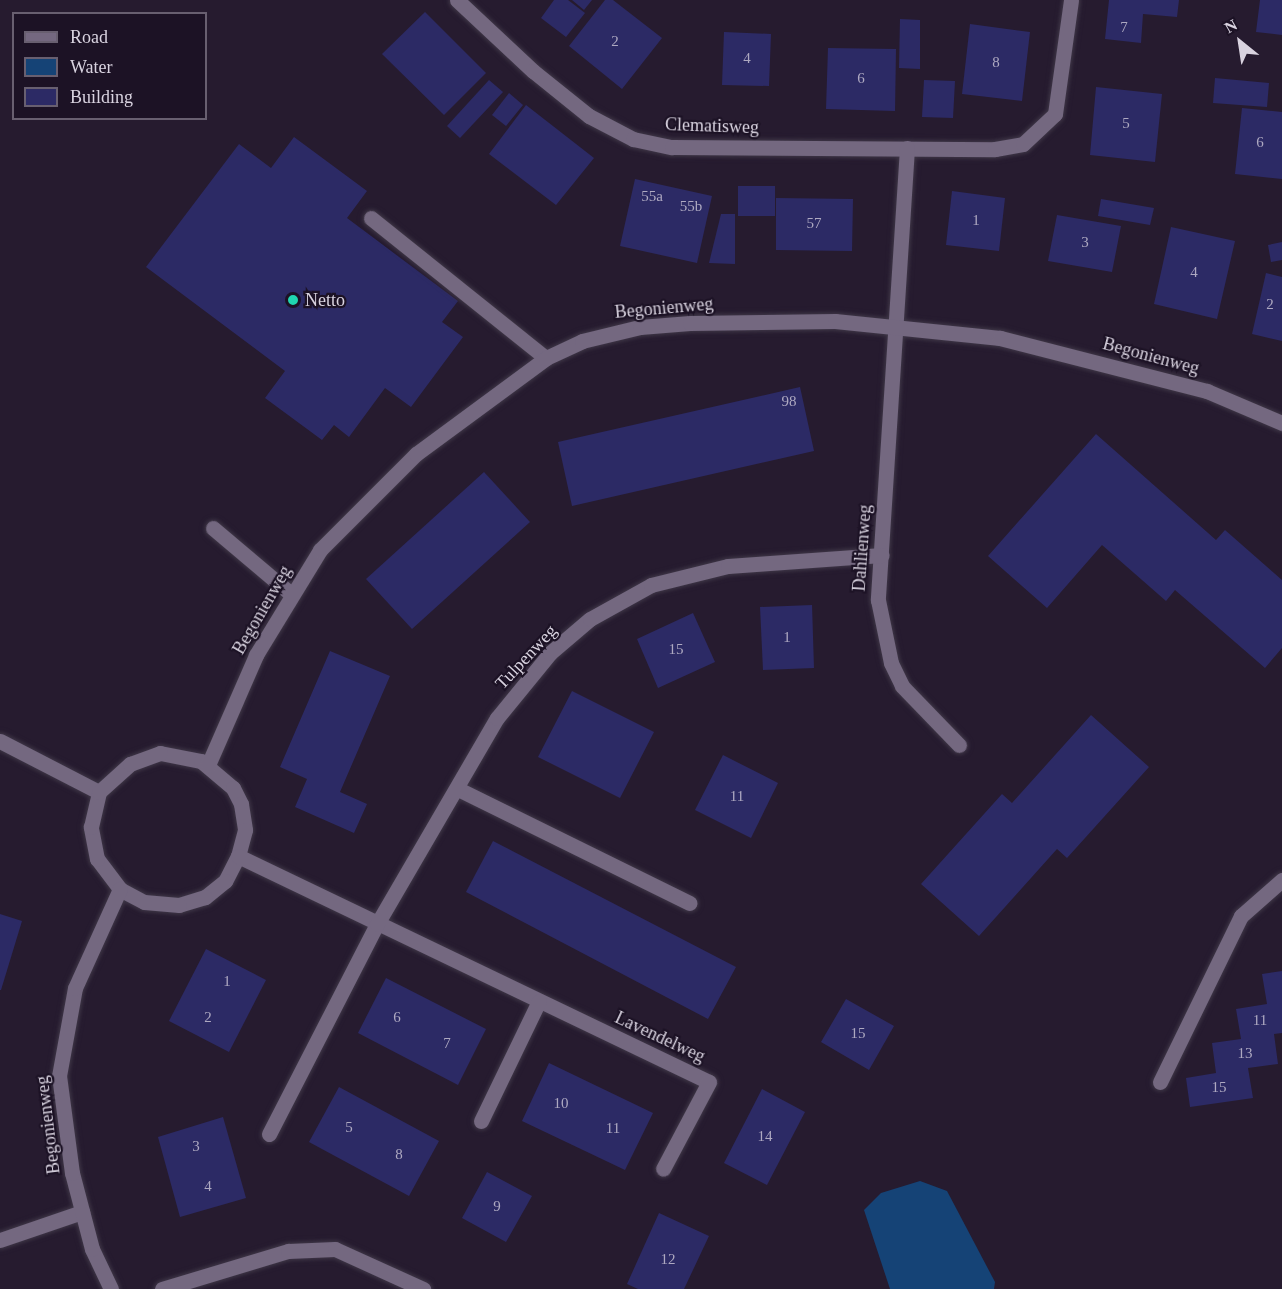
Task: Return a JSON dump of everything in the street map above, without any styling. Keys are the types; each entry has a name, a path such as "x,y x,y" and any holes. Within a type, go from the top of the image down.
{"street":[{"name":"Clematisweg","path":"457,0 533,71 590,116 633,139 672,147 996,149 1023,144 1039,133 1055,114 1071,0"},
{"path":"894,326 907,148"},
{"path":"371,218 546,358"},
{"name":"Begonienweg","path":"208,765 256,655 291,594 320,550 388,479 546,358 582,341 640,327 824,321 1000,338 1207,391 1282,423"},
{"name":"Dahlienweg","path":"894,326 878,600 891,663 915,702 959,745"},
{"path":"213,528 291,594"},
{"name":"Tulpenweg","path":"377,924 458,789 497,718 550,653 590,620 651,585 728,566 882,555"},
{"path":"0,741 99,792"},
{"path":"160,753 176,753 208,765 233,788 241,804 245,830 238,856 225,881 205,897 179,905 144,903 120,889 97,859 92,827 99,792 130,764 160,753"},
{"path":"458,789 690,903"},
{"name":"Lavendelweg","path":"238,856 709,1082 663,1168"},
{"path":"1160,1082 1241,916 1282,880"},
{"name":"Begonienweg","path":"111,1289 92,1249 72,1173 58,1076 75,988 120,889"},
{"path":"269,1134 377,924"},
{"path":"481,1121 539,1001"},
{"path":"0,1240 82,1212"},
{"path":"162,1289 288,1251 335,1249 423,1289"}],"water":[{"path":"920,1181 947,1191 995,1282 994,1289 890,1289 864,1210 881,1193"}],"building":[{"path":"554,0 568,0 585,13 566,37 541,18"},
{"path":"572,0 592,0 584,10"},
{"path":"605,0 613,0 662,38 622,89 569,46"},
{"path":"1109,0 1179,0 1177,17 1143,14 1141,43 1105,39"},
{"path":"1260,0 1282,0 1282,35 1256,32"},
{"path":"425,12 486,73 444,115 382,54"},
{"path":"900,19 920,20 920,69 899,68"},
{"path":"970,24 1030,32 1022,101 962,94"},
{"path":"724,32 771,34 769,86 722,85"},
{"path":"828,48 896,49 895,111 826,109"},
{"path":"1215,78 1269,83 1267,107 1213,103"},
{"path":"489,80 503,92 460,138 447,126"},
{"path":"924,80 955,81 953,118 922,117"},
{"path":"1096,87 1162,94 1155,162 1090,155"},
{"path":"509,93 523,105 506,126 492,115"},
{"path":"526,105 594,158 556,205 489,154"},
{"path":"1242,108 1282,112 1282,179 1235,174"},
{"path":"294,137 367,191 347,218 458,301 442,322 463,337 411,407 385,388 349,437 334,425 322,440 265,398 285,371 146,267 239,144 271,168"},
{"path":"635,179 712,196 697,263 620,246"},
{"path":"738,186 775,186 775,216 738,216"},
{"path":"952,191 1005,198 999,251 946,245"},
{"path":"776,198 853,199 852,251 776,250"},
{"path":"1101,199 1154,208 1150,225 1098,216"},
{"path":"721,214 735,214 735,264 709,263"},
{"path":"1057,215 1121,226 1112,272 1048,261"},
{"path":"1171,227 1235,241 1217,319 1154,304"},
{"path":"1282,242 1282,260 1271,262 1268,245"},
{"path":"1266,273 1282,277 1282,341 1252,334"},
{"path":"800,387 814,451 572,506 558,442"},
{"path":"1096,434 1216,540 1225,530 1282,580 1282,648 1265,668 1175,590 1166,601 1102,545 1047,608 988,556"},
{"path":"484,472 530,522 412,629 366,579"},
{"path":"812,605 814,668 763,670 760,607"},
{"path":"693,613 715,662 658,688 637,639"},
{"path":"330,651 390,676 340,792 367,804 354,833 295,807 307,779 280,767"},
{"path":"572,691 654,732 620,798 538,757"},
{"path":"1091,715 1149,767 1067,858 1057,849 979,936 921,884 1002,794 1012,803"},
{"path":"723,755 778,783 751,838 695,810"},
{"path":"493,841 736,967 708,1019 466,892"},
{"path":"0,914 22,921 1,990 0,990"},
{"path":"206,949 266,980 229,1052 169,1021"},
{"path":"1282,971 1282,1033 1274,1034 1278,1064 1248,1068 1253,1098 1190,1107 1186,1078 1216,1073 1212,1043 1241,1039 1236,1009 1267,1004 1262,974"},
{"path":"386,978 486,1029 458,1085 358,1033"},
{"path":"846,999 894,1026 869,1070 821,1042"},
{"path":"549,1063 653,1113 625,1170 522,1121"},
{"path":"339,1087 439,1141 409,1196 309,1142"},
{"path":"762,1089 805,1112 767,1185 724,1163"},
{"path":"223,1117 246,1198 180,1217 158,1137"},
{"path":"487,1172 532,1196 506,1242 462,1218"},
{"path":"659,1213 709,1236 684,1289 638,1289 627,1284"}],"place":[{"name":"Netto","path":"293,300"}]}
